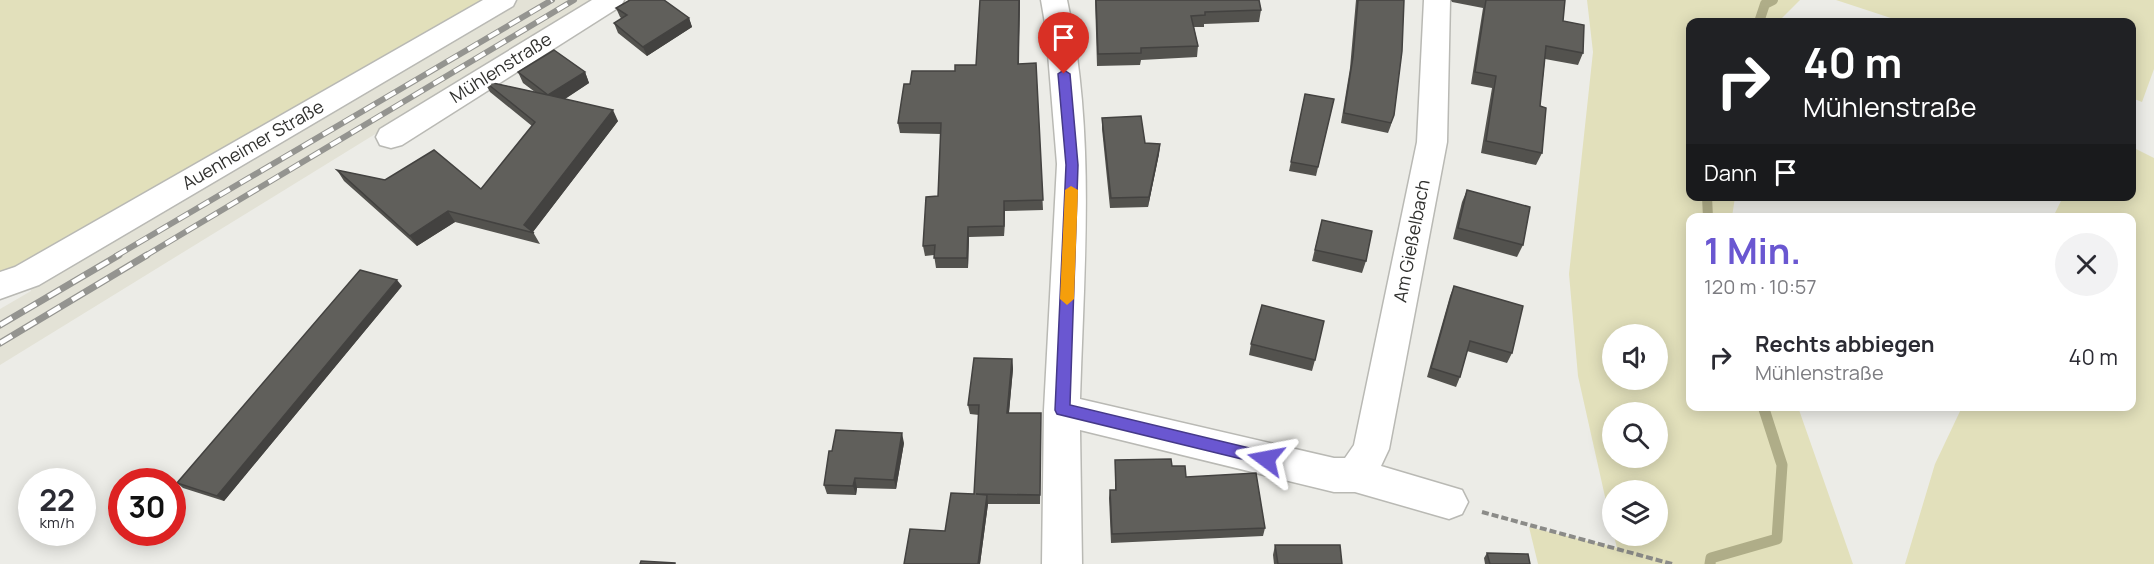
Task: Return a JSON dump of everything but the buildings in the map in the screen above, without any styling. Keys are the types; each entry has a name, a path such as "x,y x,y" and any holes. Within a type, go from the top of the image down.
{"street":[{"name":"Auenheimer Straße","path":"0,286 37,270 503,0"},
{"name":"Mühlenstraße","path":"391,137 611,0"},
{"path":"1054,0 1060,29 1072,165 1062,410 1062,564"},
{"name":"Am Gießelbach","path":"1355,476 1371,449 1432,142 1437,0"},
{"path":"1062,410 1334,475 1355,476 1449,502"}],"path":[{"path":"1449,502 1529,527 1672,564"}],"shaded area":[{"path":"0,0 487,0 0,276"},
{"path":"503,0 593,0 0,365 0,309 31,291 27,276"},
{"path":"1587,0 1800,0 1782,18 1686,18 1686,201 1734,201 1733,213 1686,213 1686,411 1799,411 1853,564 1538,564 1529,527 1602,546 1617,548 1616,546 1668,546 1668,480 1602,480 1602,483 1578,376 1569,274 1593,52"},
{"path":"1836,0 2154,0 2154,69 2142,102 2136,100 2136,18 1891,18"},
{"path":"2136,149 2154,158 2154,564 1905,564 1935,464 1960,411 2136,411 2136,213 2055,213 2061,201 2136,201"}],"waterway":[{"path":"1760,18 1765,4 1773,0"},
{"path":"1707,201 1708,213"},
{"path":"1710,564 1711,558 1777,539 1782,465 1765,411"}],"railway":[{"path":"116,256 552,0"},
{"path":"145,256 574,0"},
{"path":"0,325 119,255"},
{"path":"0,343 147,255"}],"slow traffic":[{"path":"1067,299 1071,190"}],"route":[{"path":"1064,74 1072,165 1062,410 1266,459"}]}
